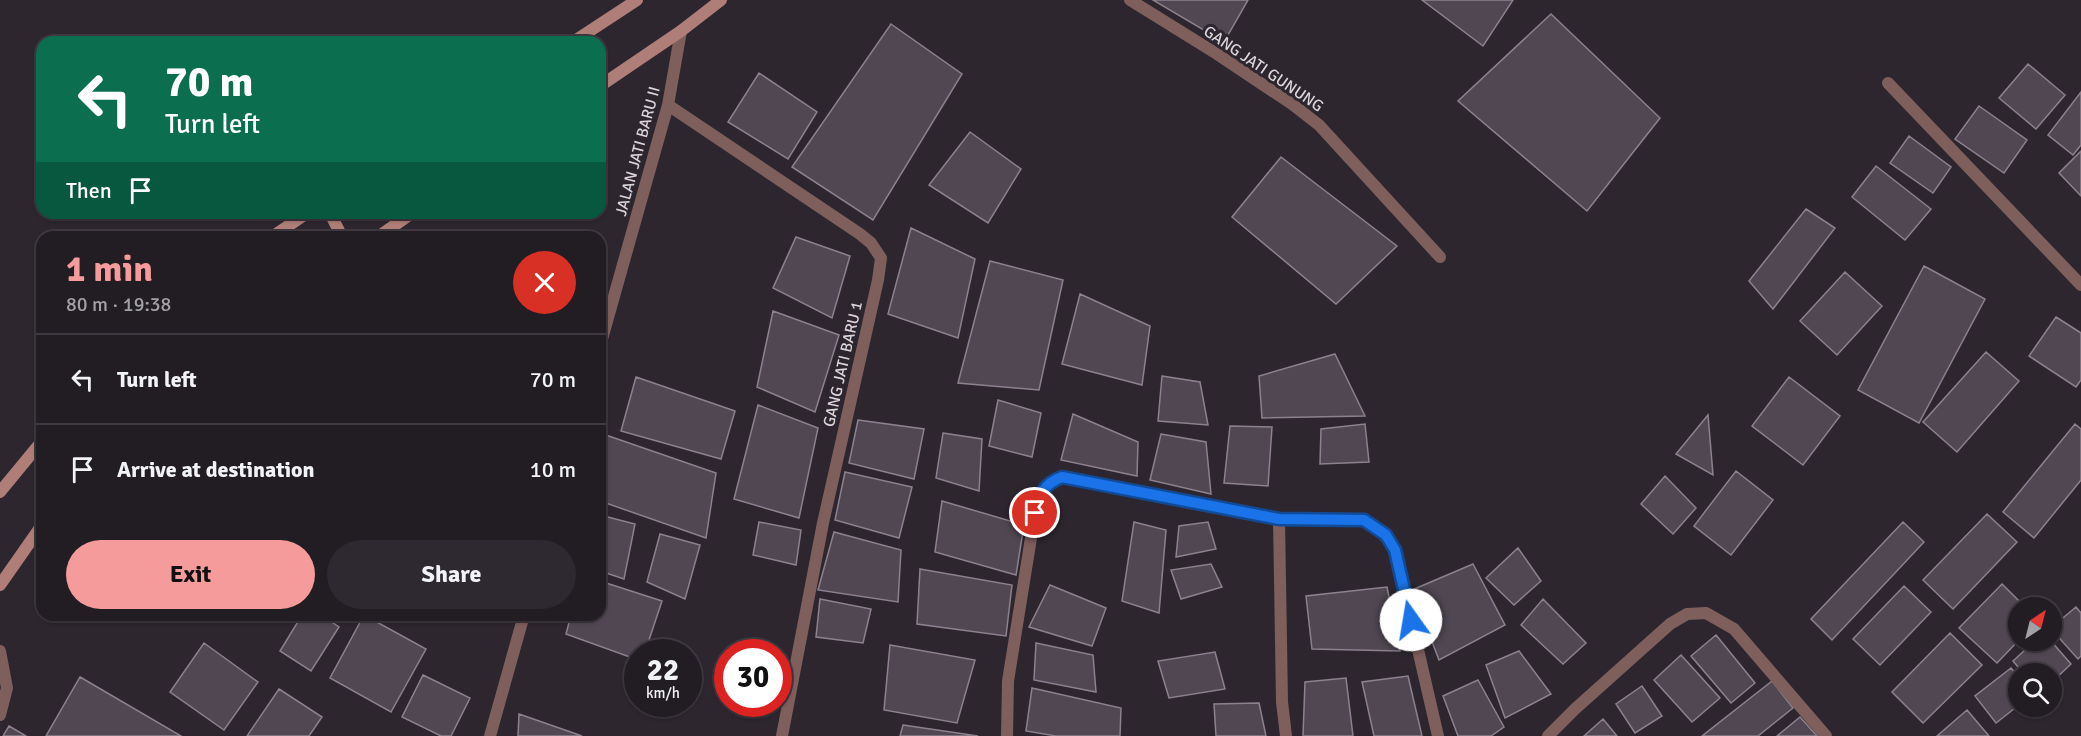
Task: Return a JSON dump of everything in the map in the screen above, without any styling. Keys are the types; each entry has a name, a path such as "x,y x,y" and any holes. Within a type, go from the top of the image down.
{"main road":[{"path":"582,36 637,0"},
{"path":"606,82 681,31 721,0"},
{"path":"281,231 298,219"},
{"path":"386,231 404,219"},
{"path":"0,492 36,448"},
{"path":"1,580 36,533"}],"street":[{"name":"GANG JATI GUNUNG","path":"1130,0 1217,54 1292,104 1319,125 1440,257"},
{"name":"JALAN JATI BARU II","path":"606,325 668,105 681,31"},
{"path":"1888,82 2081,285"},
{"name":"GANG JATI BARU 1","path":"668,105 860,234 871,243 881,258 823,523 782,736"},
{"path":"1007,736 1008,681 1035,513 1045,486 1062,477 1279,519 1364,520 1386,535 1395,550 1438,736"},
{"path":"1279,519 1282,702 1286,736"},
{"path":"1548,736 1670,624 1687,614 1707,614 1734,629 1826,736"},
{"path":"490,736 522,621"},
{"path":"0,651 7,688 0,715"}],"building":[{"path":"1153,0 1248,0 1224,42"},
{"path":"1422,0 1513,0 1483,46"},
{"path":"1551,14 1660,118 1587,211 1458,101"},
{"path":"891,24 962,74 873,220 792,167"},
{"path":"2028,64 2065,95 2036,129 1999,98"},
{"path":"759,73 817,112 788,159 728,122"},
{"path":"2081,92 2081,145 2073,155 2048,135"},
{"path":"1979,106 2027,140 2004,173 1955,139"},
{"path":"970,132 1021,169 988,223 929,185"},
{"path":"1909,136 1951,167 1933,193 1890,163"},
{"path":"2081,151 2081,196 2059,173"},
{"path":"1281,157 1397,246 1336,304 1232,217"},
{"path":"1876,166 1931,209 1905,240 1852,197"},
{"path":"1806,209 1835,228 1773,309 1749,281"},
{"path":"911,228 975,259 958,338 888,314"},
{"path":"796,237 850,256 832,318 773,288"},
{"path":"990,261 1063,280 1039,390 958,383"},
{"path":"1924,266 1985,299 1919,423 1858,390"},
{"path":"1845,272 1882,306 1837,355 1800,321"},
{"path":"1080,294 1150,326 1142,385 1062,364"},
{"path":"773,311 839,335 815,412 757,387"},
{"path":"2056,317 2081,333 2081,380 2076,387 2029,356"},
{"path":"1986,352 2019,381 1957,452 1923,422"},
{"path":"1335,354 1365,416 1262,418 1259,376"},
{"path":"1162,376 1200,382 1208,425 1158,421"},
{"path":"636,377 735,411 721,459 621,431"},
{"path":"1789,377 1840,416 1803,465 1752,426"},
{"path":"998,400 1041,413 1032,457 989,446"},
{"path":"758,405 818,428 799,518 734,499"},
{"path":"1073,414 1138,442 1137,476 1061,460"},
{"path":"1708,415 1713,475 1676,454"},
{"path":"858,420 924,429 914,479 849,463"},
{"path":"1365,424 1369,462 1320,464 1321,429"},
{"path":"2075,424 2081,429 2081,480 2034,538 2003,512"},
{"path":"1230,426 1272,427 1268,486 1224,483"},
{"path":"943,433 982,439 979,491 936,478"},
{"path":"1161,434 1206,442 1211,494 1150,480"},
{"path":"606,435 716,473 706,538 606,503"},
{"path":"1736,471 1773,500 1731,555 1694,526"},
{"path":"845,472 912,487 899,538 835,520"},
{"path":"1665,476 1696,508 1673,534 1641,504"},
{"path":"942,501 1024,525 1016,575 935,552"},
{"path":"1987,514 2017,542 1953,609 1923,580"},
{"path":"606,517 635,524 624,579 606,573"},
{"path":"759,522 801,530 796,565 753,555"},
{"path":"1134,522 1166,530 1159,613 1122,601"},
{"path":"1208,522 1216,549 1176,557 1179,526"},
{"path":"1903,522 1924,542 1832,640 1811,619"},
{"path":"834,532 901,550 898,602 818,590"},
{"path":"660,534 700,545 685,599 647,582"},
{"path":"1518,548 1541,581 1514,605 1486,578"},
{"path":"1211,564 1222,587 1181,599 1171,570"},
{"path":"1473,564 1505,625 1439,660 1412,590"},
{"path":"920,569 1012,585 1006,636 917,624"},
{"path":"606,583 662,601 649,639 624,639 624,655 566,634 569,621 606,621"},
{"path":"2002,584 2015,597 2008,597 2008,651 1997,663 1959,628"},
{"path":"1050,585 1106,608 1092,646 1029,627"},
{"path":"1904,586 1931,612 1880,665 1853,639"},
{"path":"1387,587 1400,651 1312,649 1306,596"},
{"path":"820,599 871,609 863,643 816,637"},
{"path":"1543,599 1586,643 1563,664 1521,625"},
{"path":"2076,607 2081,613 2081,656 2078,659 2062,641 2062,619"},
{"path":"298,621 330,621 339,627 311,671 280,651"},
{"path":"361,621 375,621 426,649 391,712 330,678"},
{"path":"1950,633 1982,665 1923,723 1892,692"},
{"path":"1716,635 1755,683 1731,703 1691,656"},
{"path":"204,643 258,682 224,730 170,692"},
{"path":"1036,643 1093,655 1096,692 1034,680"},
{"path":"890,645 975,660 957,723 884,710"},
{"path":"1519,651 1551,694 1505,718 1486,665"},
{"path":"2024,651 2060,651 2071,664 2062,673 2062,663 2015,663 2013,661"},
{"path":"1215,652 1225,689 1169,698 1158,661"},
{"path":"1681,655 1720,698 1692,722 1654,680"},
{"path":"2008,670 2008,714 1996,723 1975,696"},
{"path":"423,675 470,698 451,736 441,736 402,717"},
{"path":"1408,676 1422,736 1374,736 1362,682"},
{"path":"80,677 181,736 46,736"},
{"path":"1346,678 1353,736 1303,736 1305,682"},
{"path":"1478,680 1504,727 1491,736 1458,736 1443,696"},
{"path":"1772,681 1793,708 1758,736 1702,736"},
{"path":"1642,686 1662,716 1635,733 1616,704"},
{"path":"1032,688 1121,708 1120,736 1056,736 1026,731"},
{"path":"279,689 322,717 309,736 247,736"},
{"path":"1259,703 1266,736 1216,736 1214,704"},
{"path":"1967,710 1989,736 1937,736"},
{"path":"519,714 582,736 518,736"},
{"path":"1800,717 1817,736 1777,736"},
{"path":"1603,719 1617,736 1584,736"},
{"path":"903,725 978,736 900,736"},
{"path":"9,726 26,736 3,736"}],"route":[{"path":"1035,513 1045,486 1062,477 1279,519 1364,520 1386,535 1395,550 1411,620"}]}
